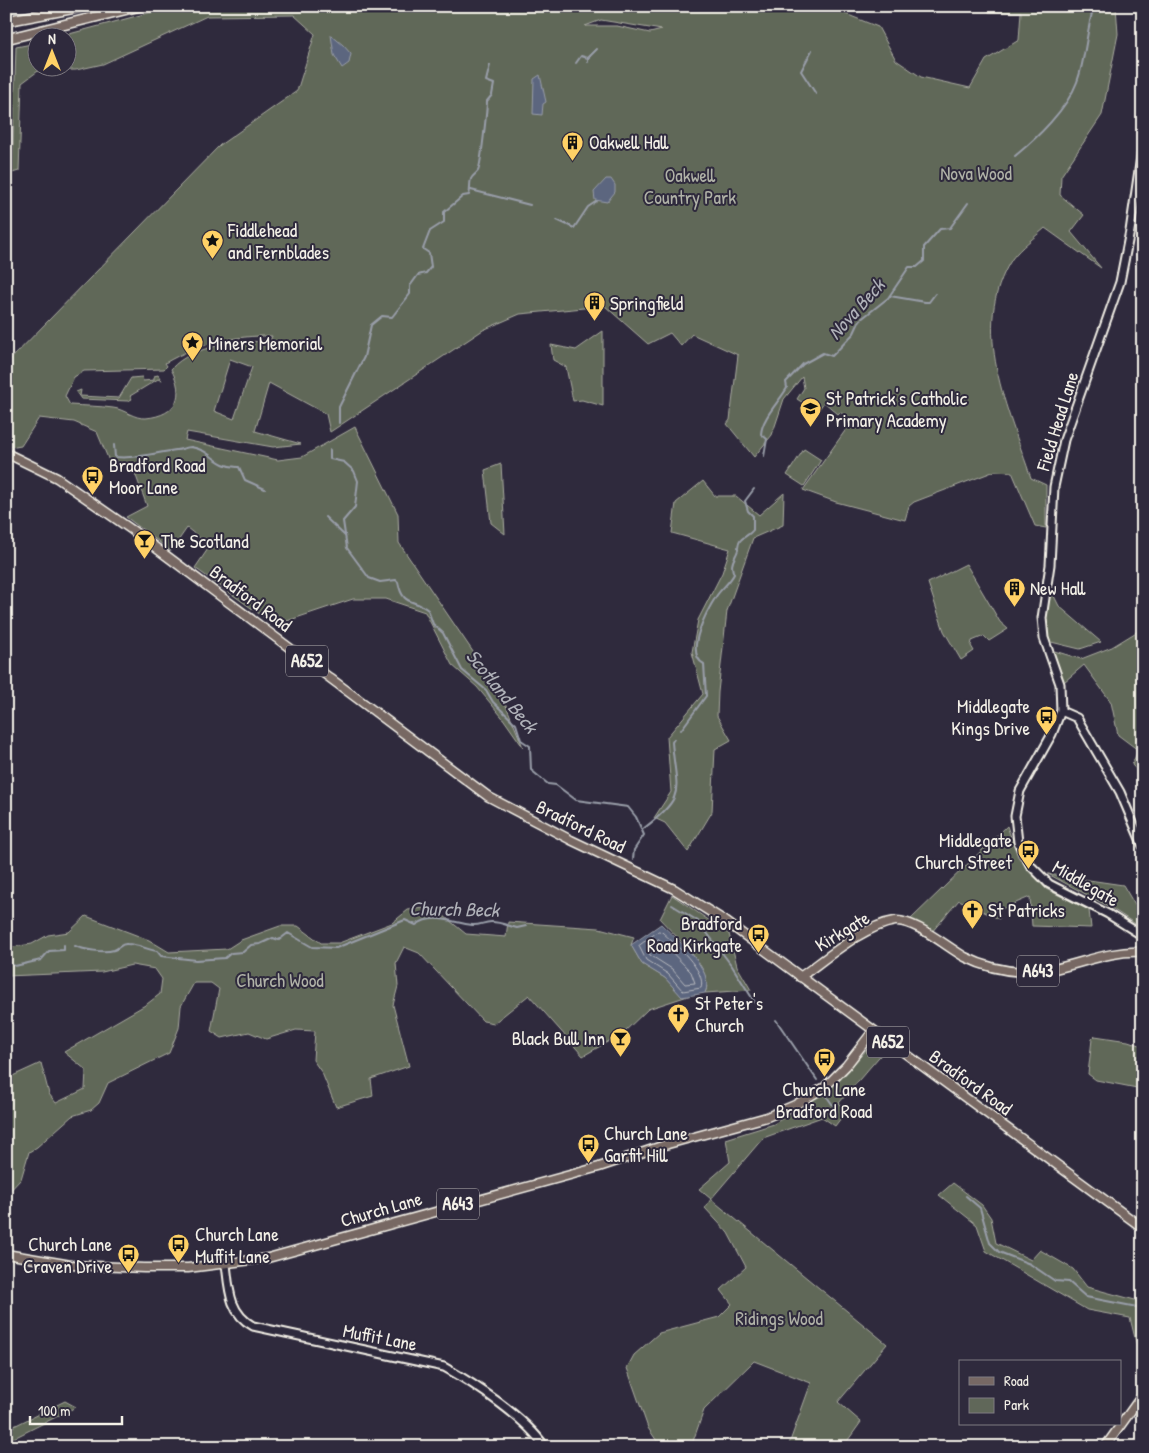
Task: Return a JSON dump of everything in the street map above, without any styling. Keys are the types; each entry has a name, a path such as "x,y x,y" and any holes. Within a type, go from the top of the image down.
{"highway":[{"path":"6,21 86,6"},
{"path":"6,39 140,6"}],"main road":[{"name":"Field Head Lane","path":"1061,712 1060,684 1044,638 1042,618 1050,565 1054,487 1064,440 1120,282 1130,231 1143,143"},
{"name":"Bradford Road","path":"6,453 22,459 57,478 132,530 488,797 571,840 674,889 725,921 1143,1228"},
{"path":"1061,712 1077,718 1120,792 1143,846"},
{"name":"Middlegate","path":"1061,712 1052,734 1020,791 1015,816 1018,842 1030,865 1049,884 1108,914 1143,936"},
{"name":"Kirkgate","path":"800,977 864,934 888,923 903,921 912,924 937,941 981,964 1024,972 1037,972 1113,953 1143,952"},
{"name":"Church Lane","path":"6,1254 92,1267 188,1268 254,1261 321,1244 766,1117 795,1106 825,1087 846,1066 873,1031"},
{"name":"Muffit Lane","path":"226,1264 234,1309 248,1324 270,1331 444,1368 464,1378 492,1398 535,1434 545,1447"},
{"path":"1122,1424 1143,1394"},
{"path":"1106,1447 1121,1426"}],"green space":[{"path":"174,6 826,6 878,27 896,60 921,77 970,88 986,60 1019,40 1021,12 989,12 981,6 1116,6 1118,34 1102,115 1061,176 1060,195 1084,215 1071,232 1101,268 1045,228 1012,259 999,285 993,312 993,341 1004,397 1031,478 1046,485 1046,528 1035,526 1012,472 995,471 914,502 909,506 905,520 836,502 803,490 852,421 840,412 838,414 824,402 817,412 797,399 804,388 802,377 784,399 772,435 754,457 727,424 730,420 738,355 692,334 681,346 670,333 648,344 605,306 520,314 483,330 330,432 326,414 269,383 255,431 301,444 273,447 187,432 185,440 278,460 302,457 355,427 398,514 399,543 501,693 523,747 502,717 477,687 452,665 425,612 386,599 353,599 275,625 195,568 210,546 187,528 171,551 126,517 147,506 132,465 112,468 97,432 74,422 39,418 21,446 15,447 6,444 6,364 220,145 297,91 315,34 294,15 207,16 103,64 78,70 78,32","holes":["601,20 662,30 650,33 617,26 585,26","272,336 270,341 245,342 204,349 180,361 171,369 178,387 176,402 172,408 157,416 142,418 113,408 70,405 65,396 74,377 84,371 164,369 167,366 165,363 203,346 230,339","230,359 252,367 234,419 214,411"]},
{"path":"28,45 29,78 22,83 19,171 12,173 16,47"},
{"path":"603,331 603,406 582,400 573,401 566,367 553,360 551,345 576,350"},
{"path":"158,375 162,381 158,379 130,396 132,399 128,401 81,399 76,392 81,390 80,396 119,398 131,378 142,377 143,381 154,380 154,376"},
{"path":"804,449 821,460 804,486 787,475"},
{"path":"501,464 505,534 491,523 485,470"},
{"path":"703,481 715,496 736,496 759,515 784,493 783,525 753,538 727,611 717,716 731,740 715,749 712,812 688,852 665,823 654,818 671,792 667,737 703,694 692,652 698,620 722,573 730,549 672,533 676,503"},
{"path":"966,564 1000,622 1008,629 989,641 984,636 972,641 971,646 974,651 961,660 944,631 928,583"},
{"path":"1049,586 1059,606 1101,642 1080,649 1047,641 1044,617"},
{"path":"1143,628 1143,777 1132,765 1138,750 1118,735 1111,702 1084,665 1064,682 1051,650 1081,659 1112,647"},
{"path":"1007,826 1018,857 1046,889 1089,910 1091,928 1032,926 1030,897 999,910 999,919 959,900 931,933 911,919"},
{"path":"1048,874 1123,885 1136,907 1143,905 1143,929 1108,906"},
{"path":"672,895 729,934 737,966 751,990 705,993 707,984 705,974 699,964 660,919"},
{"name":"Church Wood","path":"433,907 466,934 506,937 508,922 599,928 634,937 631,945 642,964 665,978 682,996 691,995 648,1009 623,1033 583,1056 529,995 494,1023 483,1021 419,953 404,947 396,963 398,986 393,1005 409,1066 371,1079 373,1096 336,1107 322,1073 313,1060 315,1031 296,1030 266,1039 249,1032 222,1038 211,1031 219,989 211,983 194,983 181,1006 179,1028 169,1053 108,1083 99,1103 91,1110 72,1116 29,1152 21,1179 7,1194 13,1220 6,1219 6,1079 41,1063 49,1094 56,1103 85,1089 86,1070 64,1052 147,1004 160,994 162,979 155,969 132,965 102,972 6,976 6,948 32,944 48,935 69,932 86,916 149,940 169,952 227,949 241,940 280,926 298,926 321,943 339,943 392,923 408,910"},
{"path":"1095,1036 1128,1041 1143,1046 1143,1082 1137,1088 1096,1080 1088,1074 1092,1039"},
{"path":"874,1041 885,1050 839,1103 847,1110 835,1126 822,1117 763,1138 711,1199 699,1189 730,1162 726,1139 774,1124 840,1080"},
{"path":"953,1183 982,1205 991,1218 996,1243 1031,1260 1040,1250 1073,1269 1087,1287 1135,1300 1143,1307 1143,1370 1130,1318 1087,1310 986,1251 977,1225 939,1195"},
{"name":"Ridings Wood","path":"711,1199 887,1344 838,1402 861,1422 843,1447 788,1447 811,1383 754,1361 704,1410 691,1447 661,1447 648,1428 627,1368 634,1355 659,1333 719,1317 732,1304 721,1290 746,1267 728,1233 705,1208"},
{"path":"65,1401 76,1407 8,1441 6,1430"}],"water":[{"path":"331,35 351,54 349,63 342,68 334,55"},
{"path":"540,75 546,102 543,104 542,115 533,114 534,79"},
{"path":"606,179 611,179 615,185 615,192 607,202 595,200 594,192"},
{"path":"661,924 684,946 700,965 707,984 705,993 682,997 665,978 642,964 631,945"}],"waterway":[{"name":"Nova Beck","path":"1015,156 1033,141 1059,113 1072,92 1080,73 1094,6"},
{"path":"588,62 588,58 597,49"},
{"path":"812,50 801,71 816,94"},
{"path":"576,63 581,56 588,58"},
{"path":"339,423 339,407 364,357 371,325 382,316 392,317 410,294 410,286 418,275 426,273 431,267 429,253 423,249 430,231 444,222 444,212 463,196 469,195 471,179 479,167 487,101 492,95 494,84 486,81 490,65"},
{"path":"471,190 530,205"},
{"path":"557,220 574,228 588,207 597,201"},
{"name":"Nova Beck","path":"764,456 767,439 761,434 762,428 787,388 786,382 803,364 823,353 832,356 854,333 860,320 888,298 909,267 917,267 924,261 924,247 940,229 950,228 968,203"},
{"path":"890,296 929,302 935,294"},
{"path":"114,445 115,457 146,455 189,447 198,449 225,465 239,467 245,480 265,489"},
{"name":"Scotland Beck","path":"330,450 330,459 344,462 354,471 358,481 355,507 343,521 347,548 369,578 380,582 396,580 406,599 428,610 433,624 443,633 462,670 486,690 493,702 516,724 521,740 530,746 531,770 548,784 556,785 576,800 628,807 636,817 644,835 634,850 633,859"},
{"name":"Nova Beck","path":"681,730 706,696 704,664 698,658 696,651 699,631 717,595 734,574 732,564 739,543 753,530 753,516 748,511 745,501 754,489"},
{"path":"325,517 345,536"},
{"name":"Nova Beck","path":"643,829 667,808 676,792 672,742 674,739"},
{"path":"672,905 698,921 732,966 759,1009"},
{"name":"Church Beck","path":"75,946 89,950 105,951 114,950 123,944 131,944 157,951 161,956 196,960 225,958 231,953 243,952 251,945 260,944 273,938 279,940 288,933 312,947 336,948 405,920 416,925 429,919 443,919 472,925 491,922 517,928 526,926"},
{"name":"Church Beck","path":"6,961 15,966 41,960 49,951 64,950 64,945"},
{"path":"776,1020 817,1080"},
{"path":"825,1094 837,1111"},
{"path":"966,1196 980,1208 990,1243 999,1252 1030,1264 1055,1281 1069,1282 1086,1297 1137,1307 1143,1314"}],"place":[{"name":"Oakwell Hall","path":"573,161"},
{"name":"Fiddlehead and Fernblades","path":"212,260"},
{"name":"Springfield","path":"594,322"},
{"name":"Miners Memorial","path":"192,362"},
{"name":"St Patrick's Catholic Primary Academy","path":"810,428"},
{"name":"Bradford Road Moor Lane","path":"93,495"},
{"name":"The Scotland","path":"145,560"},
{"name":"New Hall","path":"1014,607"},
{"name":"Middlegate Kings Drive","path":"1046,736"},
{"name":"Middlegate Church Street","path":"1028,870"},
{"name":"St Patricks","path":"972,929"},
{"name":"Bradford Road Kirkgate","path":"758,953"},
{"name":"St Peter's Church","path":"679,1033"},
{"name":"Black Bull Inn","path":"621,1057"},
{"name":"Church Lane Bradford Road","path":"824,1077"},
{"name":"Church Lane Garfit Hill","path":"588,1163"},
{"name":"Church Lane Muffit Lane","path":"179,1264"},
{"name":"Church Lane Craven Drive","path":"128,1274"}],"park label":[{"name":"Nova Wood","path":"976,173"},
{"name":"Oakwell Country Park","path":"690,186"}]}
